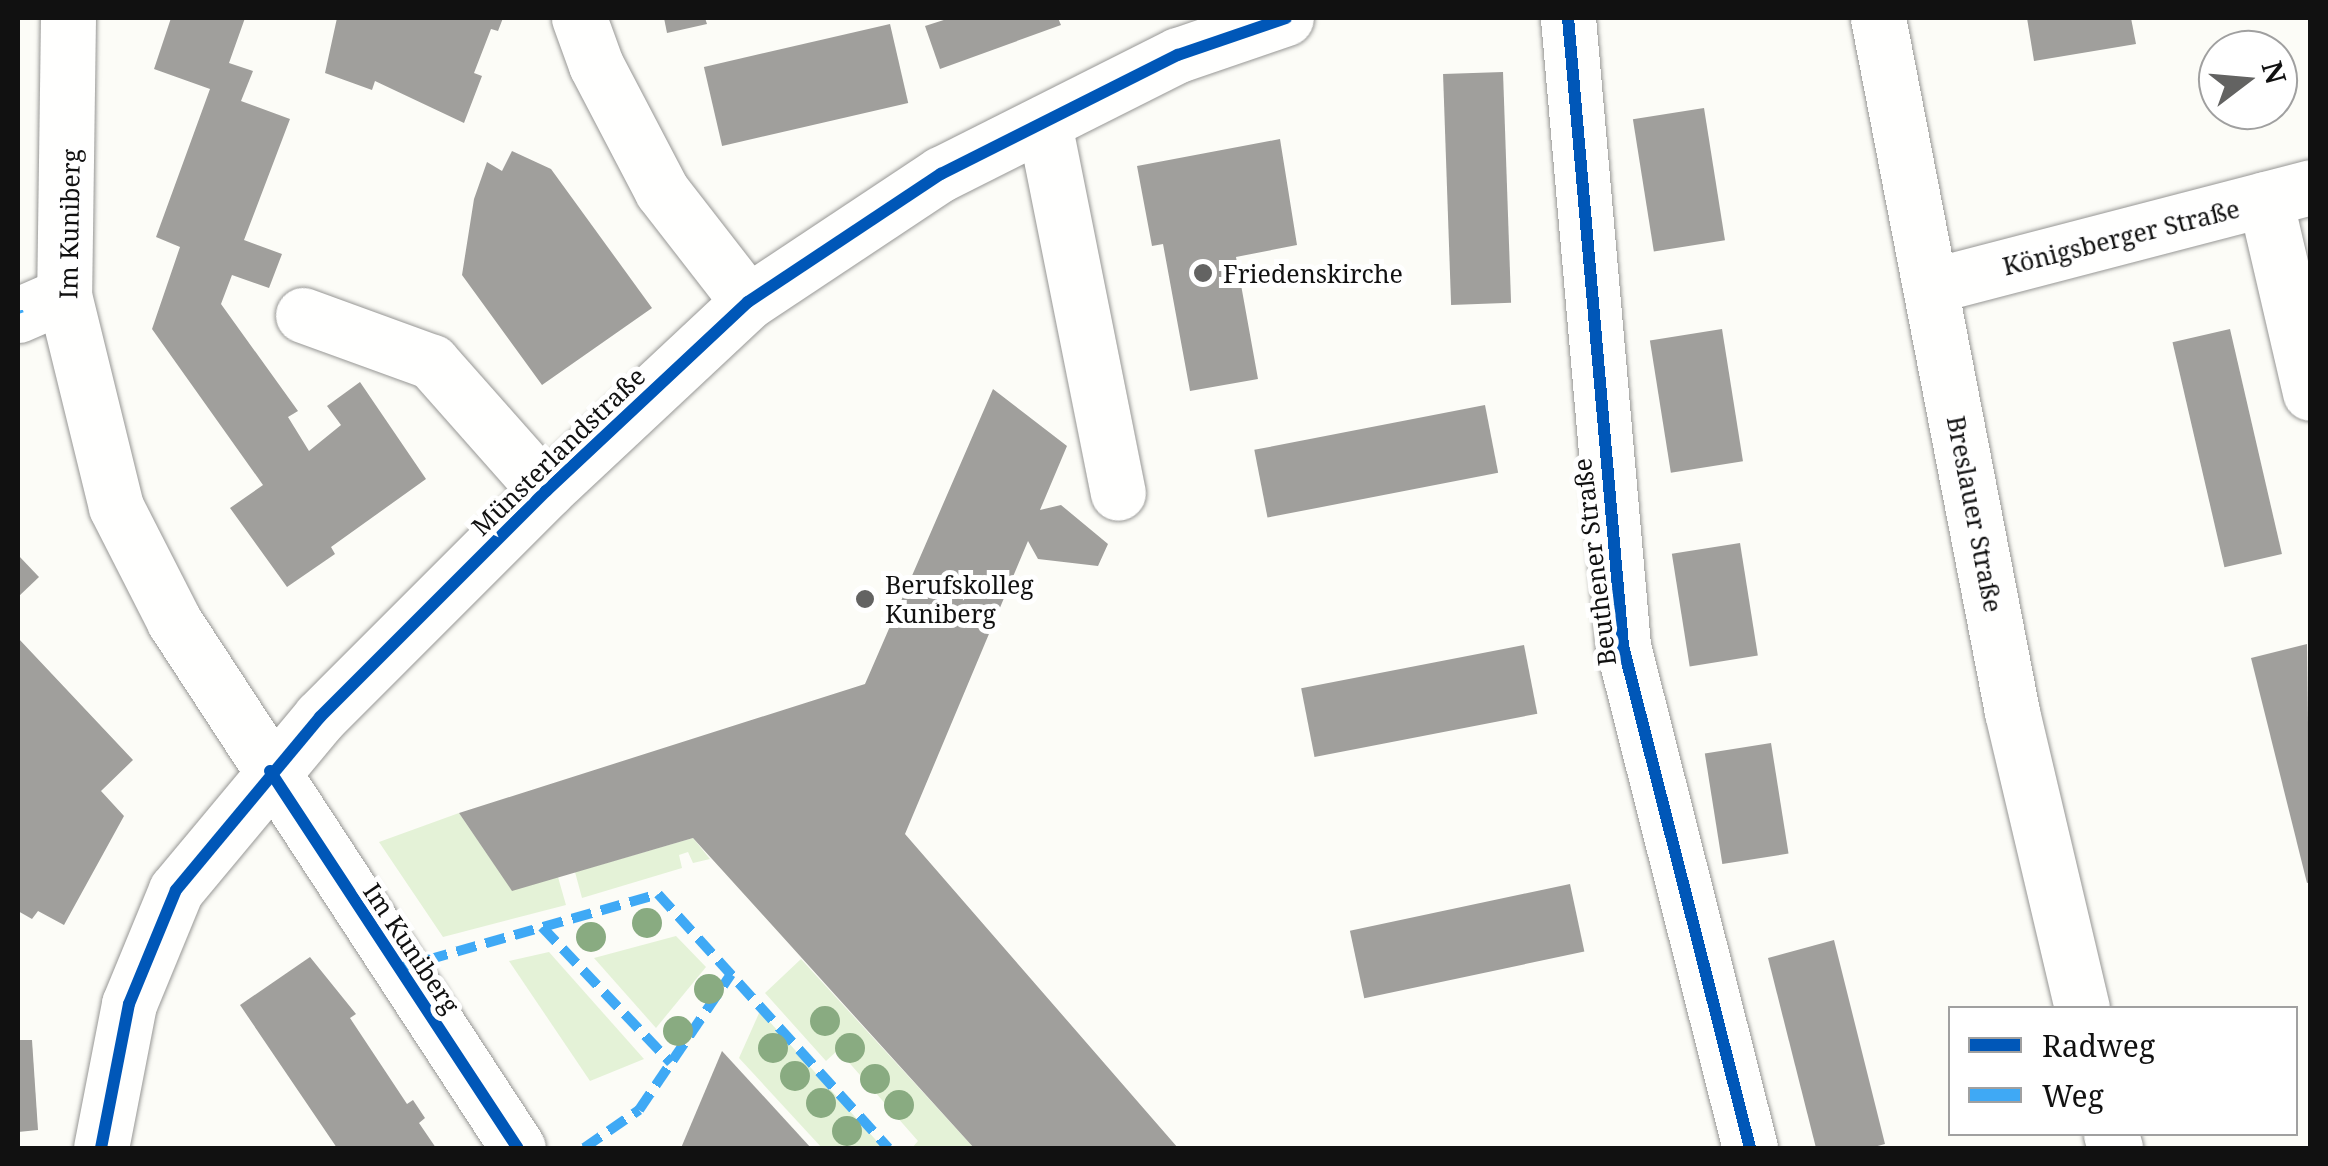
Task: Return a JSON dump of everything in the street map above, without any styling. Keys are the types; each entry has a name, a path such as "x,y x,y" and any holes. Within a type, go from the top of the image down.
{"street":[{"name":"Im Kuniberg","path":"68,18 40,305 116,507 174,621 518,1148"},
{"path":"580,18 596,64 662,191 748,302"},
{"name":"Beuthener Straße","path":"1568,18 1623,646 1750,1148"},
{"name":"Breslauer Straße","path":"1878,18 2012,712 2082,1006"},
{"name":"Münsterlandstraße","path":"101,1148 128,1004 176,890 270,772 546,491 748,302 942,174 1178,55 1272,19"},
{"path":"1044,123 1118,493"},
{"path":"2288,193 2310,393"},
{"name":"Königsberger Straße","path":"1931,286 2288,193"},
{"path":"302,316 432,362 546,491"}],"green space":[{"path":"459,813 512,890 558,877 566,905 443,937 379,842"},
{"path":"693,838 710,859 693,863 688,852 679,855 682,868 582,898 575,872"},
{"path":"676,936 706,967 656,1028 594,958"},
{"path":"549,952 644,1059 590,1081 509,961"},
{"path":"801,959 974,1148 912,1148 918,1141 838,1050 826,1061 765,993"},
{"path":"760,1011 883,1148 822,1148 739,1058"}],"building":[{"path":"171,18 245,18 229,63 253,71 241,101 290,119 244,240 282,254 269,288 232,275 221,304 298,411 288,417 309,451 341,425 327,406 360,382 426,479 331,547 335,554 287,587 230,508 263,485 152,329 180,247 156,237 210,89 154,69"},
{"path":"337,18 503,18 498,31 491,29 474,73 482,76 464,123 375,81 372,90 325,73"},
{"path":"664,18 705,18 707,24 667,33"},
{"path":"950,18 1058,18 1061,25 940,69 925,26"},
{"path":"2027,18 2131,18 2136,44 2034,61"},
{"path":"890,24 908,103 722,146 704,67"},
{"path":"1503,72 1511,303 1451,305 1443,74"},
{"path":"1704,108 1725,240 1654,252 1633,119"},
{"name":"Friedenskirche","path":"1280,139 1297,245 1236,257 1258,379 1190,391 1163,244 1152,246 1137,166"},
{"path":"512,151 551,169 652,308 542,385 462,275 474,199 487,162 502,171"},
{"path":"1722,329 1743,461 1671,473 1650,340"},
{"path":"2230,329 2282,554 2224,567 2173,342"},
{"path":"993,389 1067,446 1040,510 1061,505 1108,544 1098,566 1038,559 1028,541 905,834 1178,1148 974,1148 693,838 512,891 459,813 865,684"},
{"path":"1485,405 1498,473 1267,518 1254,450"},
{"path":"1740,543 1758,656 1690,666 1672,554"},
{"path":"18,555 39,577 18,597"},
{"path":"18,638 133,760 101,791 124,816 64,925 38,911 32,919 18,911"},
{"path":"2307,644 2310,882 2307,883 2251,658"},
{"path":"1524,645 1537,714 1315,757 1301,688"},
{"path":"1771,743 1789,854 1722,864 1705,753"},
{"path":"1570,884 1584,951 1364,998 1350,931"},
{"path":"1834,940 1885,1144 1870,1148 1816,1148 1768,958"},
{"path":"310,957 356,1014 350,1018 407,1104 413,1100 425,1118 419,1123 436,1148 337,1148 240,1005"},
{"path":"18,1040 32,1040 38,1130 18,1132"},
{"path":"722,1051 811,1148 681,1148"}],"marked path":[{"path":"399,968 658,894 888,1148"},
{"path":"542,927 671,1063"},
{"path":"584,1148 639,1110 731,974"}],"cycle path":[{"path":"101,1148 129,1004 176,890 320,717 546,491 748,302 941,174 1178,55 1286,18"},
{"path":"1568,18 1623,646 1750,1148"},
{"path":"270,771 518,1148"}],"place":[{"name":"Friedenskirche","path":"1203,273"},
{"name":"Berufskolleg Kuniberg","path":"865,599"}]}
